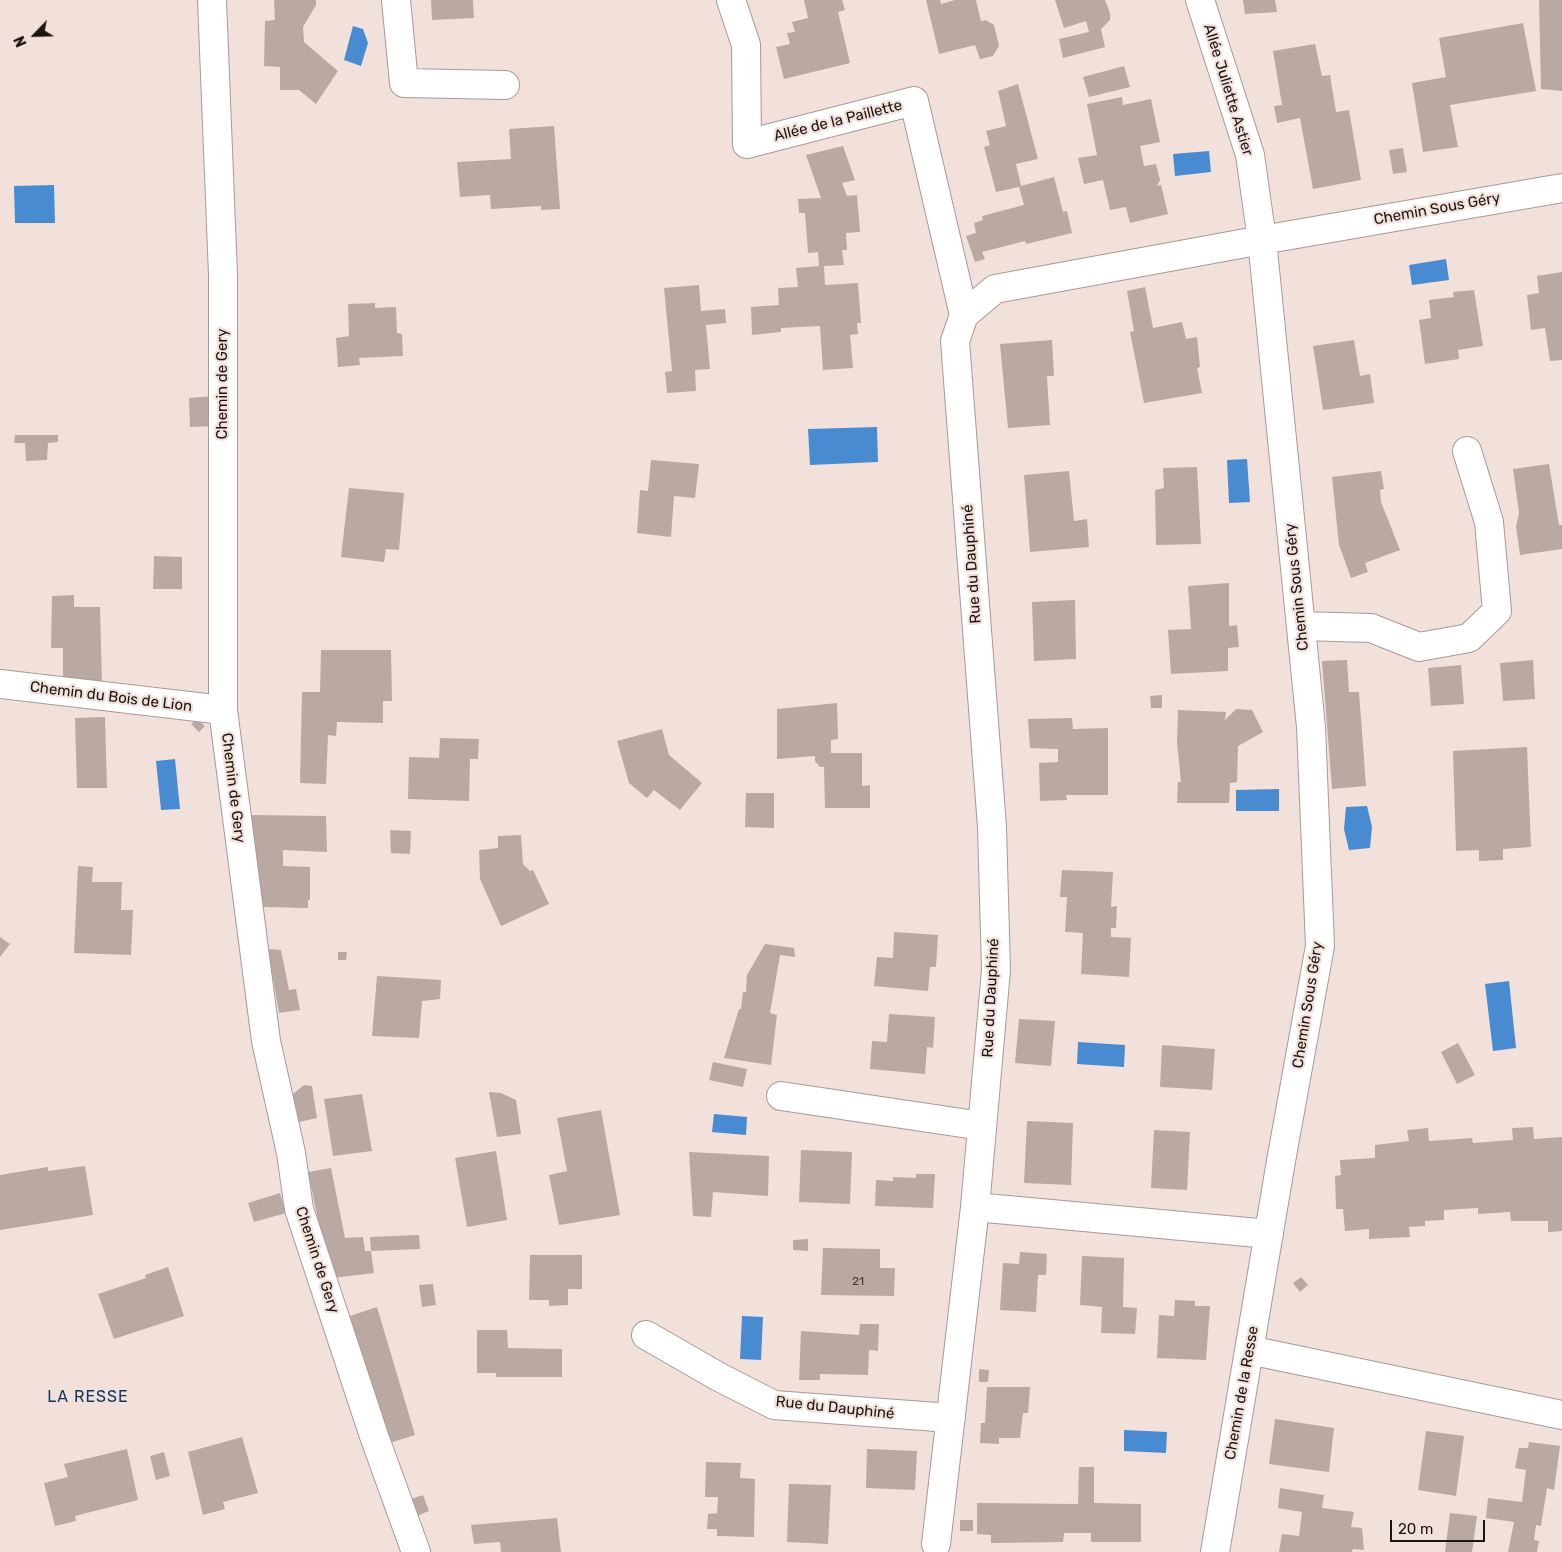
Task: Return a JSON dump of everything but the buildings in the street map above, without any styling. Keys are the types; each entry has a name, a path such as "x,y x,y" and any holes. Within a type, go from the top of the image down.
{"street":[{"name":"Chemin de Gery","path":"212,0 222,275 223,710 266,1041 290,1153 299,1209 374,1436 416,1552"},
{"path":"396,0 404,84 505,85"},
{"name":"Allée de la Paillette","path":"732,0 746,45 747,144 914,101 964,315"},
{"name":"Allée Juliette Astier","path":"1200,0 1250,155 1262,240"},
{"name":"Chemin Sous Géry","path":"1269,1234 1320,946 1311,727 1262,240 1562,188"},
{"path":"964,315 995,289 1262,240"},
{"name":"Rue du Dauphiné","path":"936,1544 976,1207 996,970 992,827 955,341 964,315"},
{"path":"1301,626 1371,628 1419,647 1469,638 1497,611 1489,522 1467,451"},
{"name":"Chemin du Bois de Lion","path":"0,684 223,710"},
{"path":"781,1096 982,1126"},
{"path":"976,1207 1269,1234"},
{"name":"Chemin de la Resse","path":"1215,1552 1269,1234"},
{"name":"Rue du Dauphiné","path":"646,1335 719,1377 774,1405 950,1418"},
{"path":"1249,1350 1562,1415"}],"water":[{"path":"353,26 363,29 368,43 361,66 344,60"},
{"path":"1209,151 1211,172 1175,176 1173,154"},
{"path":"54,185 55,223 15,223 14,186"},
{"path":"1446,259 1449,280 1412,285 1409,265"},
{"path":"877,427 878,462 810,465 808,429"},
{"path":"1247,459 1250,502 1229,503 1227,460"},
{"path":"175,759 180,809 161,810 156,761"},
{"path":"1279,789 1279,811 1236,811 1236,790"},
{"path":"1367,806 1372,827 1370,848 1349,850 1344,829 1346,807"},
{"path":"1509,981 1516,1048 1493,1051 1485,984"},
{"path":"1078,1042 1125,1045 1124,1067 1077,1064"},
{"path":"714,1114 747,1117 746,1135 712,1132"},
{"path":"742,1316 763,1317 761,1360 740,1359"},
{"path":"1124,1430 1167,1432 1166,1453 1124,1451"}],"district":[{"name":"LA RESSE","path":"88,1397"}]}
